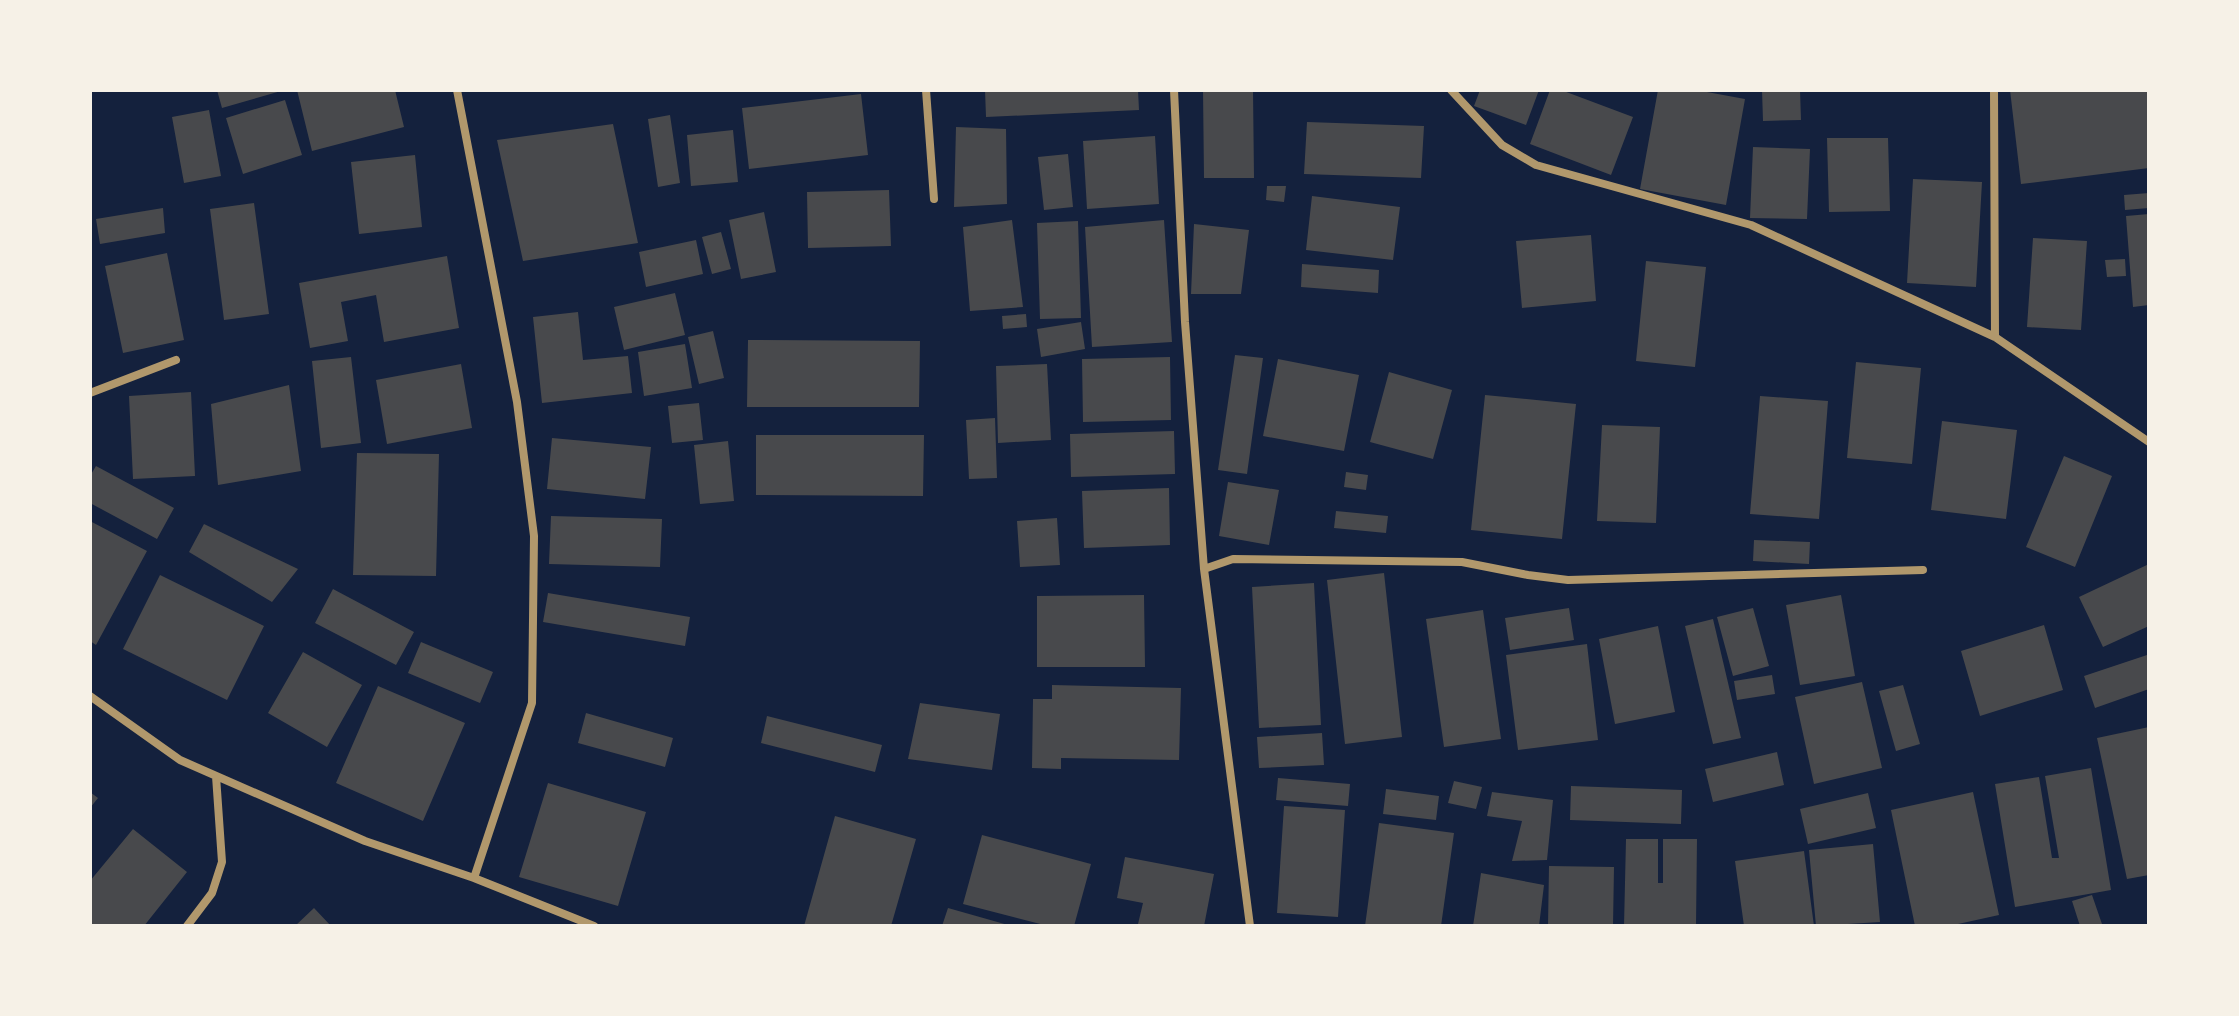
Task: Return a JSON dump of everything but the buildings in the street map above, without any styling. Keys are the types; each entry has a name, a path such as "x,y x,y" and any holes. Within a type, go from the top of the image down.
{"street":[{"path":"457,90 517,402 534,536 532,703 474,878"},
{"path":"926,90 934,199"},
{"path":"1174,90 1185,322 1204,569 1250,926"},
{"path":"1451,90 1502,145 1536,165 1751,225 1995,337 2149,442"},
{"path":"1994,90 1995,337"},
{"path":"90,393 176,360"},
{"path":"1204,569 1233,559 1462,562 1568,580 1923,570"},
{"path":"90,696 180,760 365,841 474,878 594,926"},
{"path":"187,926 212,893 222,862 216,776"}]}
